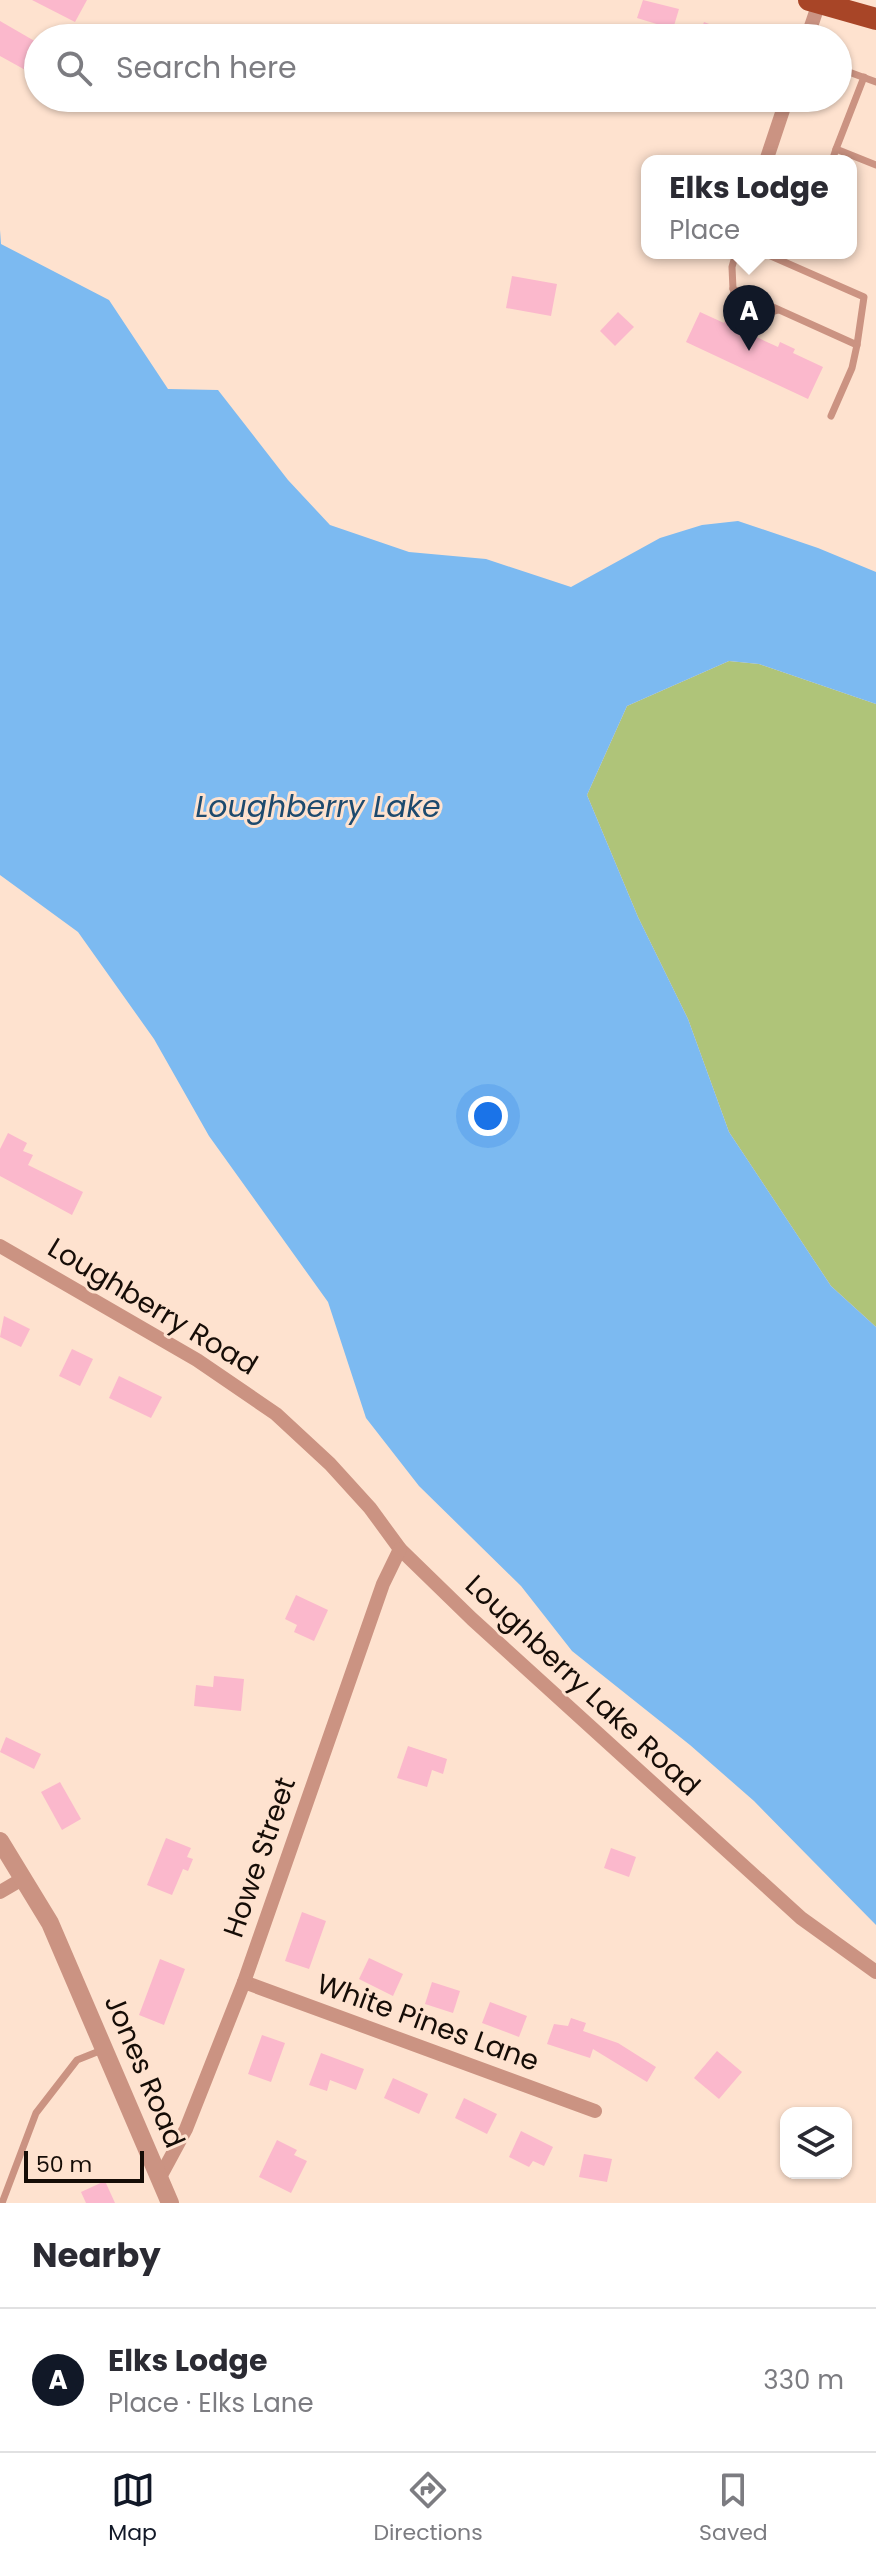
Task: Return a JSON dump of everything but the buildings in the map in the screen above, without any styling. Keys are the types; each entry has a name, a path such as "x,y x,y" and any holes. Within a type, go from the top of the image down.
{"main road":[{"path":"814,1 876,19"}],"street":[{"path":"810,24 814,1"},
{"path":"768,155 782,112"},
{"name":"Loughberry Road","path":"0,1246 197,1360 276,1414"},
{"name":"Loughberry Lake Road","path":"276,1414 330,1464 370,1508 400,1549 691,1821 801,1918 876,1972"},
{"name":"Howe Street","path":"159,2179 186,2129 244,1982 378,1598 400,1549"},
{"name":"Jones Road","path":"0,1841 24,1878 67,1961 170,2203"},
{"path":"0,1892 24,1878"},
{"name":"White Pines Lane","path":"244,1982 595,2111"}],"lane":[{"path":"852,73 876,82"},
{"path":"852,108 864,77"},
{"path":"834,155 850,112"},
{"path":"836,149 851,155"},
{"path":"857,157 876,165"},
{"path":"734,259 733,289 740,307"},
{"path":"778,259 864,297 852,368 831,416"},
{"path":"733,289 857,345"},
{"path":"754,314 760,316 779,309"},
{"path":"2,2203 36,2113 77,2060 104,2049"}],"green space":[{"path":"729,661 759,664 876,704 876,1327 831,1286 729,1132 688,1019 638,917 587,795 627,706"}],"water":[{"name":"Loughberry Lake","path":"0,230 1,244 109,300 168,389 218,390 288,480 330,525 409,552 486,559 571,587 660,538 702,525 738,521 818,548 876,572 876,704 759,664 729,661 627,706 587,795 638,917 688,1019 729,1132 831,1286 876,1327 876,1925 754,1801 690,1745 572,1651 521,1586 419,1486 366,1418 328,1302 209,1136 154,1039 78,932 0,875"}],"place":[{"name":"Elks Lodge","path":"749,351"}]}
